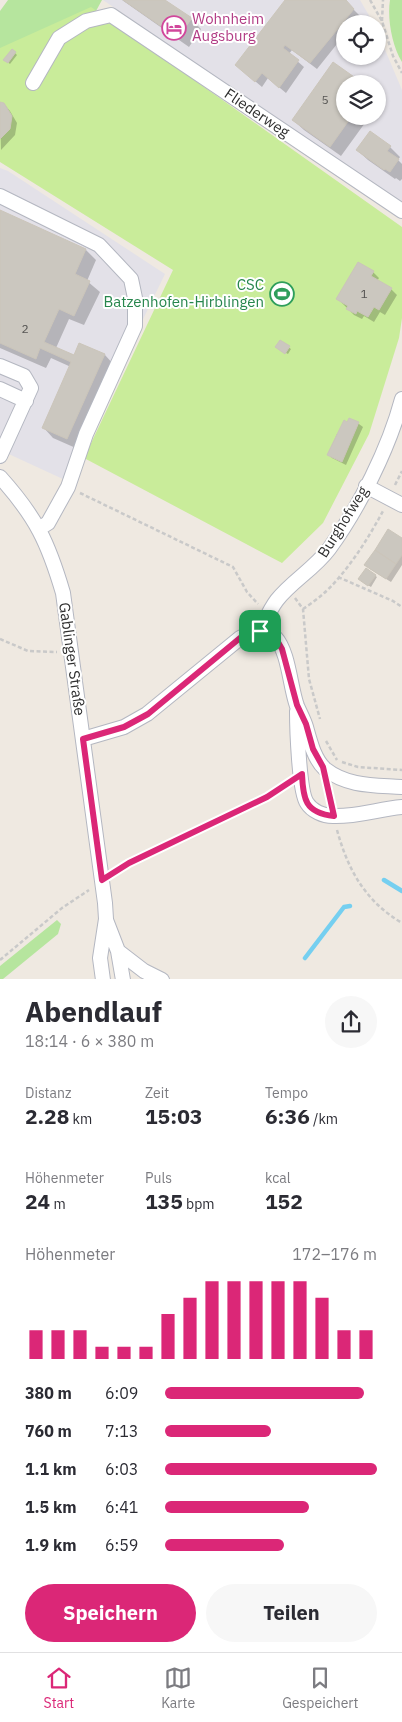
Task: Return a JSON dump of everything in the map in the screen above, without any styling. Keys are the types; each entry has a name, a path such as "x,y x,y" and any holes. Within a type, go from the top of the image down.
{"street":[{"name":"Fliederweg","path":"33,82 59,38 86,21 111,15 402,211"},
{"path":"0,196 99,244 131,279 135,298 135,326 86,434 68,487 48,523 40,528"},
{"path":"0,366 24,376 31,388 0,456"},
{"path":"0,389 26,401"},
{"name":"Burghofweg","path":"260,631 277,600 311,569 328,550 366,486 388,441 402,399"},
{"name":"Gablinger Straße","path":"0,477 21,500 40,528 64,593 106,919"},
{"path":"366,486 402,505"},
{"path":"83,739 124,727 148,714 240,638 250,633 267,632 275,637 282,649 297,705 306,724 313,749 323,767 338,778 360,785 402,786"},
{"path":"297,705 302,794 307,803 319,813 334,816 402,807"},
{"path":"106,919 118,951 123,979"},
{"path":"103,979 100,958 106,919"},
{"path":"118,951 144,971 160,979"}],"path":[{"path":"370,0 379,15"},
{"path":"382,15 383,0"},
{"path":"386,34 393,56 402,73"},
{"path":"303,609 322,595 350,563 371,532 402,471"},
{"path":"68,487 233,567 247,592 268,616"},
{"path":"338,577 393,601 402,607"},
{"path":"289,588 303,609 309,679 320,721"},
{"path":"0,639 28,651 71,653"},
{"path":"325,738 338,760 358,767 402,770"},
{"path":"323,767 344,854 364,890 378,906 402,923"},
{"path":"0,960 62,908 129,863 267,797 302,774"}],"shaded area":[{"path":"103,0 360,0 369,15 336,15 336,65 386,65 386,52 402,90 402,205"},
{"path":"0,168 8,171 165,274 65,480 0,450"}],"green space":[{"path":"8,0 102,0 96,11 49,35 0,52 0,11"},
{"path":"390,0 402,0 402,62 395,48 391,32"},
{"name":"CSC Batzenhofen-Hirblingen","path":"91,7 402,227 402,318 399,338 369,434 323,523 282,563 84,458 173,270 0,162 0,48"},
{"path":"57,920 61,924 58,934 3,979 0,979 0,966"}],"building":[{"name":"Wohnheim Augsburg","path":"123,0 165,0 192,18 178,38"},
{"path":"285,0 346,0 354,9 349,15 336,15 336,31 310,63 285,45 283,48 299,60 279,88 262,73 255,82 235,65"},
{"path":"12,49 16,52 8,63 3,60"},
{"path":"333,62 351,75 336,75 336,125 346,125 330,147 292,120"},
{"path":"0,102 4,103 12,116 10,129 0,139"},
{"path":"370,131 391,146 387,151 399,159 390,172 384,170 356,150"},
{"path":"0,210 86,249 75,274 90,281 74,316 59,309 44,342 74,355 79,343 105,354 67,439 42,428 71,362 40,348 36,359 0,343"},
{"path":"358,262 374,271 371,276 392,288 379,310 374,307 368,317 357,311 356,314 346,309 348,306 336,299"},
{"path":"280,340 290,346 285,354 275,347"},
{"path":"349,418 359,422 342,462 327,455 344,420 347,422"},
{"path":"388,529 402,538 402,555 396,564 375,550"},
{"path":"375,550 396,564 386,579 364,565"},
{"path":"366,568 376,575 368,586 358,579"}],"waterway":[{"path":"384,880 402,891"},
{"path":"305,958 344,907 350,906"}],"place":[{"name":"Wohnheim Augsburg","path":"174,28"},
{"name":"CSC Batzenhofen-Hirblingen","path":"282,294"}],"route":[{"path":"260,631 267,632 275,637 282,649 297,705 306,724 313,749 323,767 334,816 319,813 307,803 302,794 302,774 267,797 129,863 102,880 83,739 124,727 148,714 240,638 260,631"}]}
